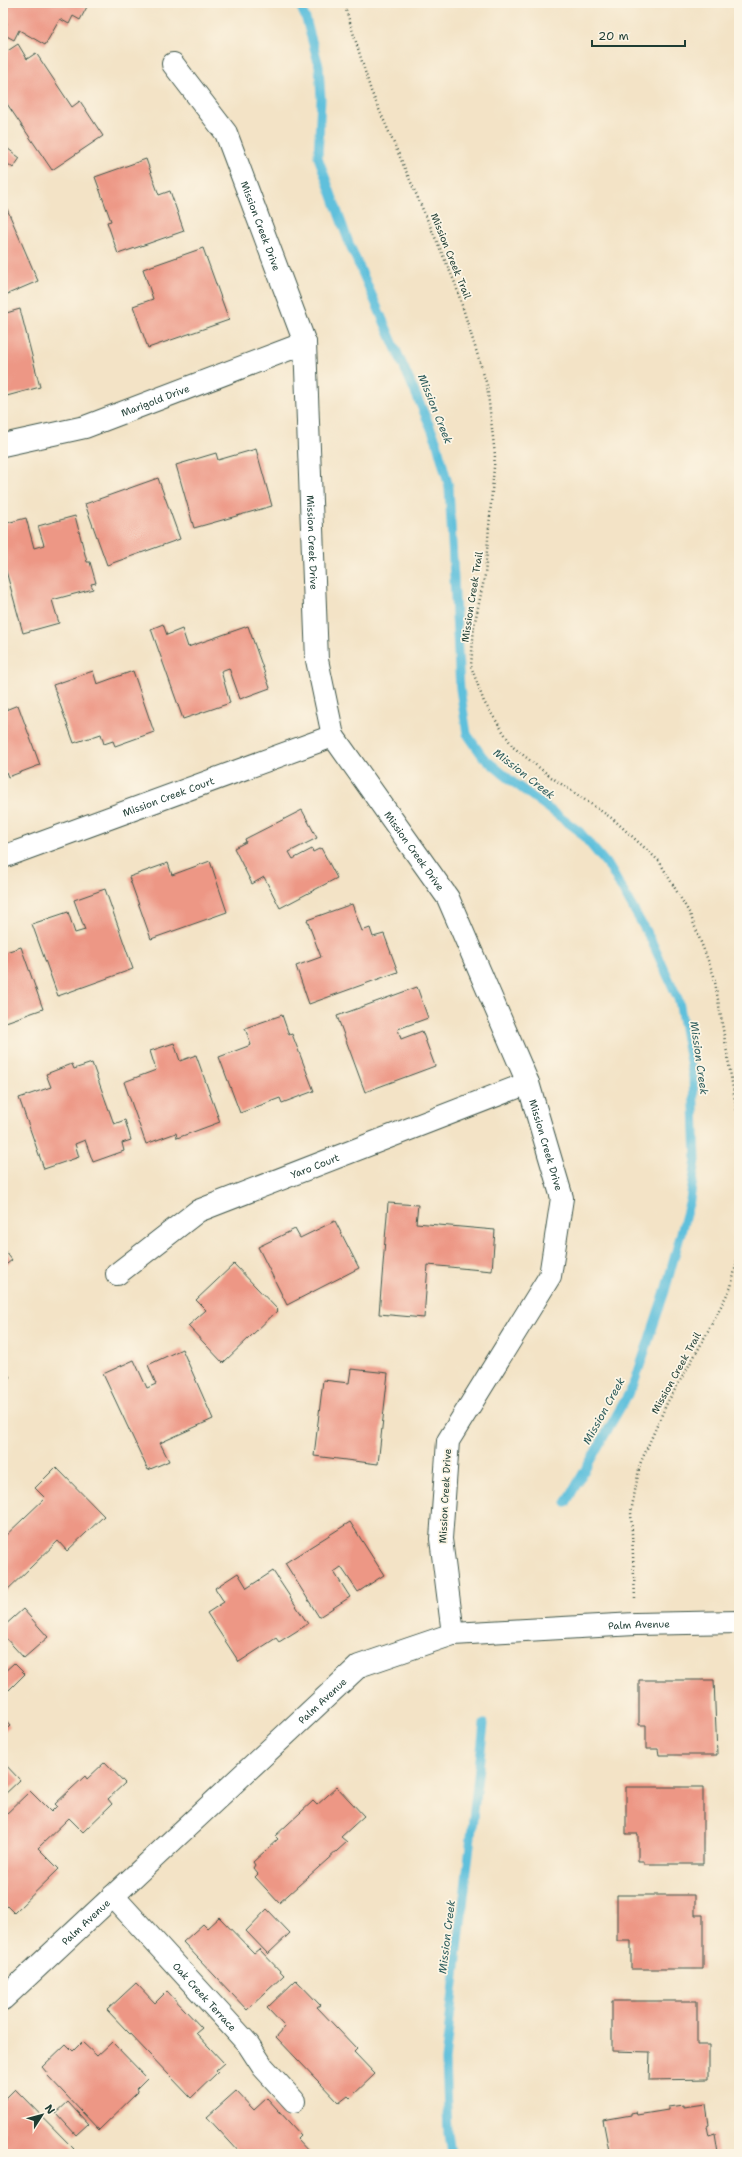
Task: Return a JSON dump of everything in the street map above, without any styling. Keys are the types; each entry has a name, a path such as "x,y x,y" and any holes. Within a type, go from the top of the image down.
{"street":[{"name":"Mission Creek Drive","path":"173,64 226,133 304,343 317,660 333,736 448,898 528,1083 562,1198 550,1276 448,1441 441,1539 453,1634"},
{"name":"Marigold Drive","path":"3,445 85,427 304,343"},
{"name":"Mission Creek Court","path":"3,857 333,736"},
{"name":"Yaro Court","path":"117,1274 198,1211 528,1083"},
{"name":"Palm Avenue","path":"3,1998 358,1666 453,1634 635,1624 739,1622"},
{"name":"Oak Creek Terrace","path":"112,1896 248,2044 263,2067 294,2100"}],"path":[{"name":"Mission Creek Trail","path":"344,3 371,92 456,283 487,385 495,462 485,575 474,626 471,666 484,702 513,747 551,777 613,819 659,861 690,914 714,976 739,1124"},
{"name":"Mission Creek Trail","path":"635,1624 635,1567 632,1512 640,1464 667,1403 699,1348 731,1287 739,1252"}],"building":[{"path":"3,3 89,3 80,20 73,16 69,24 60,19 45,45 19,30 14,40 3,34 7,23 3,21"},
{"path":"18,44 27,59 36,53 72,107 80,101 103,136 52,170 3,98 3,54"},
{"path":"3,145 20,158 13,168 3,160"},
{"path":"146,159 159,195 170,191 184,231 118,254 107,222 111,221 95,177"},
{"path":"7,209 38,281 3,296 3,211"},
{"path":"203,248 229,320 148,348 133,306 153,299 143,269"},
{"path":"20,309 40,387 3,397 3,314"},
{"path":"256,449 272,506 194,528 176,465 216,453 218,460"},
{"path":"158,478 180,539 107,565 85,504"},
{"path":"75,516 87,562 90,562 96,583 91,584 93,589 52,600 59,623 23,633 3,560 3,524 26,518 34,548 44,545 38,526"},
{"path":"163,624 167,635 182,629 188,647 248,626 270,688 240,699 229,668 221,671 230,703 183,719 151,629"},
{"path":"93,671 97,684 133,671 154,732 115,746 113,741 104,744 101,734 74,743 53,685"},
{"path":"18,705 40,765 8,777 6,772 3,773 3,711"},
{"path":"302,810 317,838 289,852 293,859 312,849 313,852 321,848 337,878 280,908 264,877 252,884 234,848 246,842 245,839"},
{"path":"210,861 227,912 151,939 129,877 168,863 172,875"},
{"path":"105,889 133,969 58,996 32,924 68,912 75,933 85,930 74,900"},
{"path":"352,904 362,931 370,928 373,937 384,934 398,972 309,1004 296,966 321,957 307,920"},
{"path":"21,947 43,1009 3,1023 3,953"},
{"path":"417,987 428,1018 398,1029 401,1039 422,1031 435,1066 365,1092 337,1016"},
{"path":"282,1015 289,1035 292,1034 314,1091 282,1103 280,1098 240,1113 219,1057 251,1045 245,1028"},
{"path":"174,1043 180,1061 196,1055 220,1122 177,1138 176,1133 146,1144 124,1082 156,1070 150,1051"},
{"path":"92,1063 114,1124 125,1120 131,1140 122,1143 124,1151 93,1162 85,1140 75,1144 79,1157 44,1169 19,1098 51,1087 46,1074 72,1064 74,1069"},
{"path":"388,1203 418,1205 416,1223 495,1230 492,1271 428,1265 424,1318 379,1314"},
{"path":"335,1221 359,1268 287,1305 258,1247 295,1229 300,1238"},
{"path":"3,1248 12,1260 3,1267"},
{"path":"234,1264 278,1310 223,1363 188,1326 206,1310 196,1300"},
{"path":"182,1349 213,1419 160,1443 169,1461 148,1470 103,1374 134,1360 147,1388 156,1384 148,1365"},
{"path":"3,1368 10,1377 3,1383"},
{"path":"351,1369 388,1373 378,1464 314,1456 323,1380 349,1383"},
{"path":"56,1467 104,1516 67,1551 58,1541 3,1594 3,1538 45,1498 35,1488"},
{"path":"350,1522 384,1575 358,1592 341,1567 334,1572 350,1597 319,1617 285,1563"},
{"path":"273,1571 308,1624 279,1642 276,1638 239,1662 207,1613 224,1602 215,1588 238,1573 247,1588"},
{"path":"23,1609 48,1637 24,1658 3,1635 3,1627"},
{"path":"14,1663 25,1674 9,1690 3,1684 3,1673"},
{"path":"639,1680 714,1680 717,1755 659,1755 658,1749 646,1749 646,1725 639,1725"},
{"path":"3,1718 10,1726 3,1732"},
{"path":"3,1762 20,1780 3,1796"},
{"path":"105,1762 125,1783 108,1799 112,1804 83,1832 69,1818 38,1848 59,1869 14,1913 3,1902 3,1817 30,1791 51,1812 57,1806 55,1804 85,1776 87,1779"},
{"path":"337,1787 364,1816 341,1837 347,1842 279,1903 255,1877 258,1874 253,1868 255,1865 253,1862 278,1839 275,1836 313,1801 317,1805"},
{"path":"626,1787 703,1787 703,1864 644,1864 644,1861 638,1861 638,1834 626,1834"},
{"path":"617,1895 695,1895 695,1915 703,1915 703,1969 631,1969 631,1941 617,1941"},
{"path":"267,1909 290,1933 268,1954 246,1931"},
{"path":"219,1917 254,1953 259,1949 284,1975 247,2010 183,1942 203,1924 207,1928"},
{"path":"296,1980 320,2005 317,2007 357,2049 354,2052 375,2074 350,2098 348,2096 339,2103 276,2037 285,2027 267,2008"},
{"path":"136,1983 155,2003 167,1991 202,2028 196,2033 224,2063 216,2070 218,2072 191,2098 107,2010"},
{"path":"612,2001 697,2001 697,2045 709,2045 709,2079 649,2080 650,2052 612,2051"},
{"path":"82,2042 97,2056 112,2042 147,2078 136,2089 138,2092 99,2130 47,2075 48,2074 42,2067 66,2044 73,2051"},
{"path":"15,2089 74,2149 69,2154 3,2154 3,2101"},
{"path":"236,2091 254,2110 267,2098 301,2135 297,2139 311,2154 241,2154 207,2117"},
{"path":"68,2102 88,2124 76,2135 56,2113"},
{"path":"706,2104 709,2136 715,2134 718,2153 612,2154 611,2151 609,2151 603,2120 631,2115 631,2113 636,2112 637,2115 668,2110 668,2107"}],"waterway":[{"name":"Mission Creek","path":"299,3 306,19 319,66 321,99 318,157 349,243 436,440 449,487 460,689 467,734 483,757 514,783 579,831 610,868 651,940 679,1001 693,1078 696,1160 690,1200 665,1291 634,1384 566,1503"},
{"name":"Mission Creek","path":"451,2154 448,2133 445,2061 484,1724"}]}
